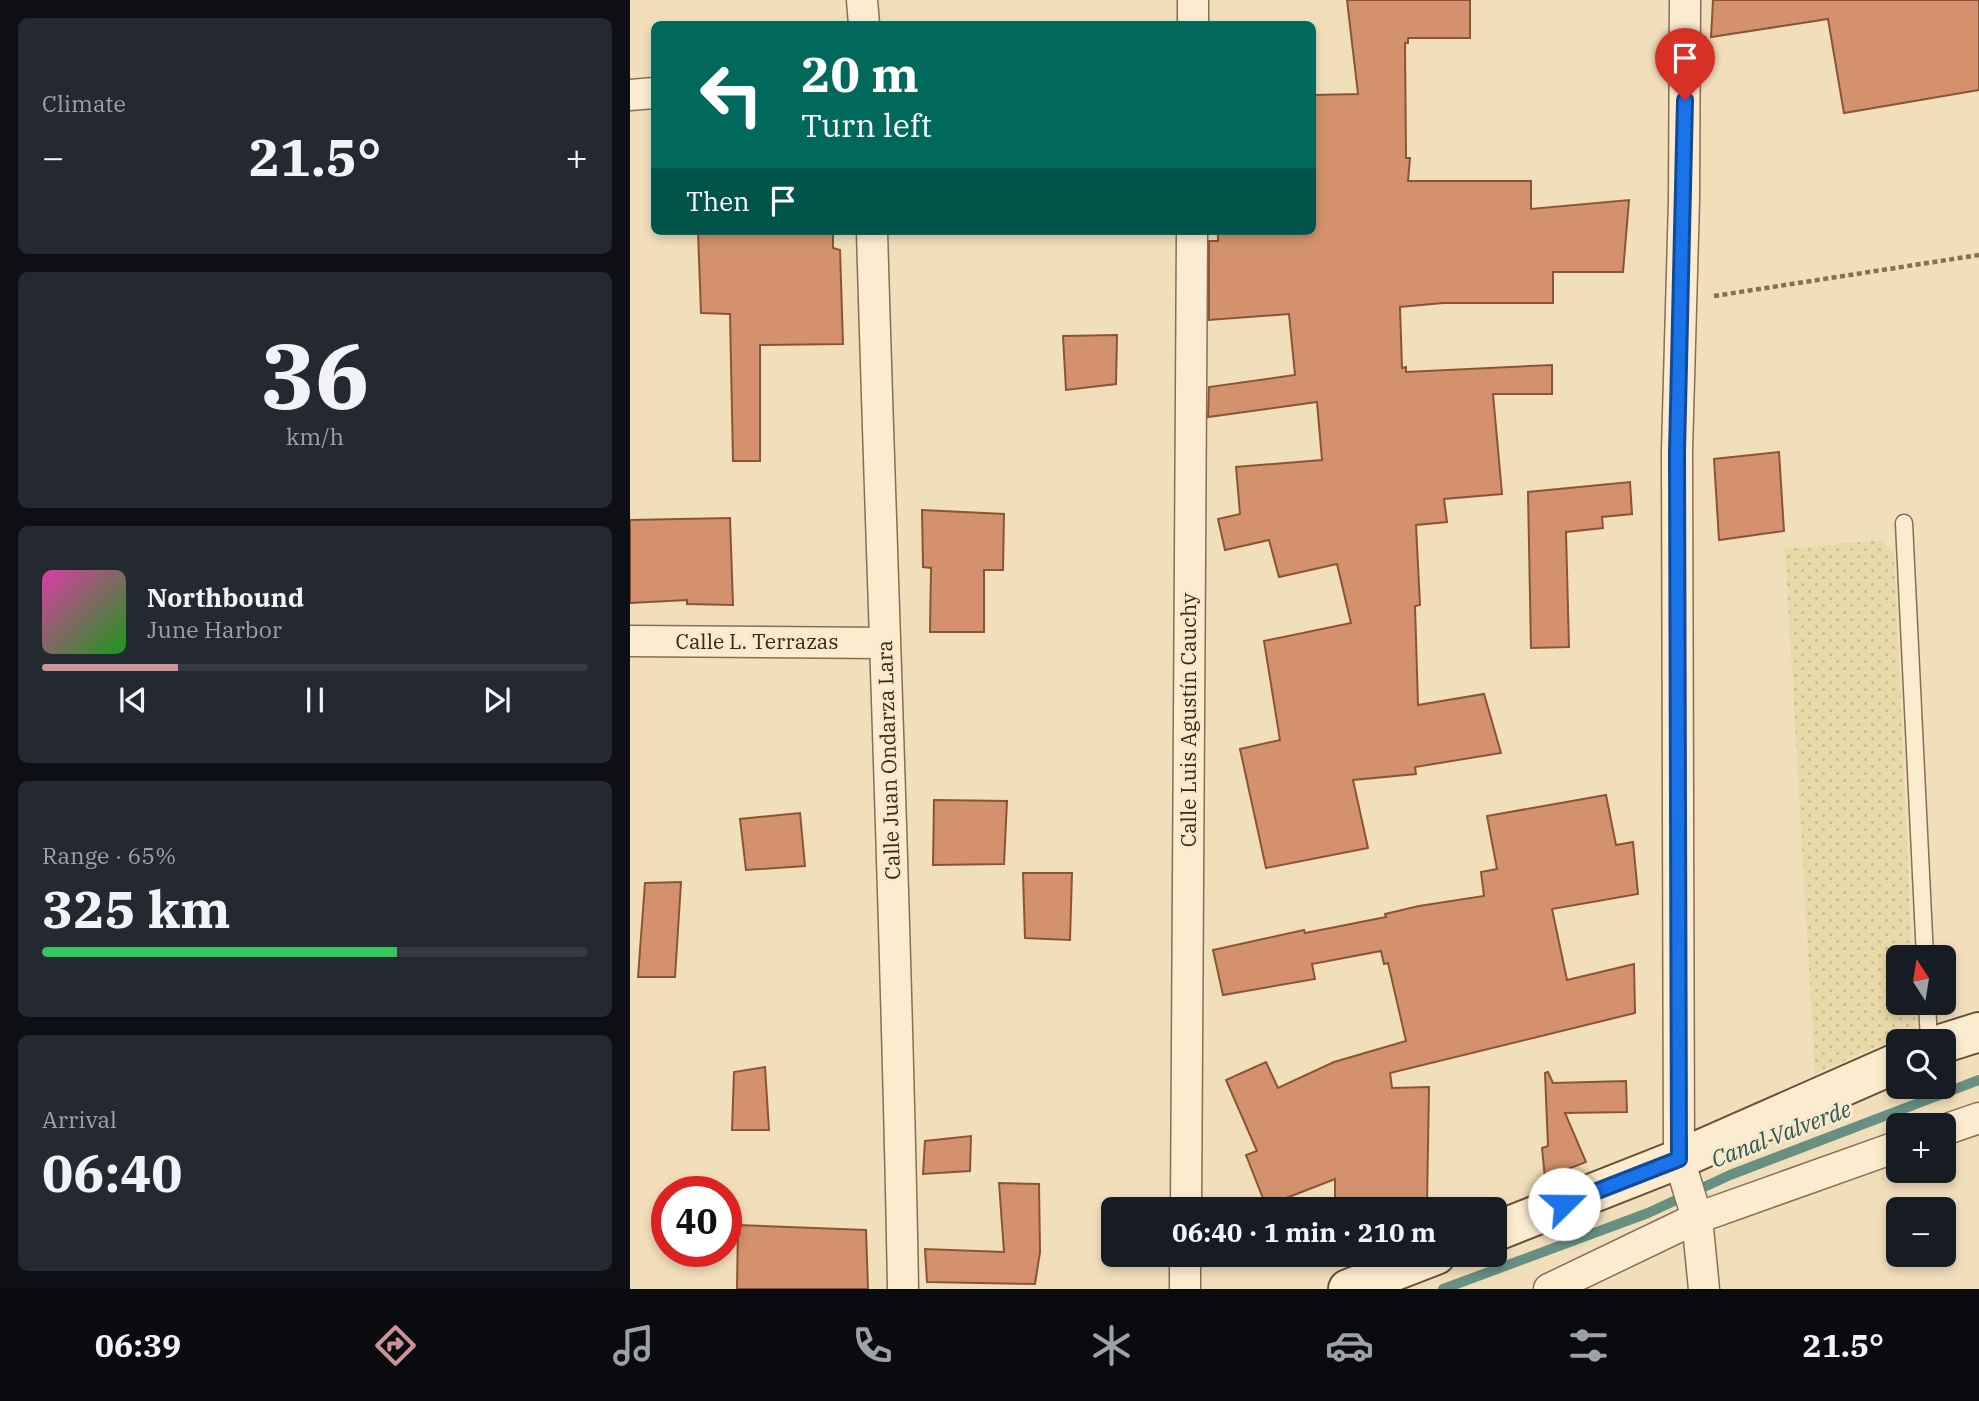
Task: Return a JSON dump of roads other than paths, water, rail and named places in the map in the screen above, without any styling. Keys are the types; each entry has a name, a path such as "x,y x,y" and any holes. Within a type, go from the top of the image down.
{"street":[{"path":"862,0 864,21"},
{"path":"1193,0 1193,21"},
{"path":"1685,0 1682,301 1677,452 1679,1159 1697,1218 1704,1289"},
{"path":"630,95 651,93"},
{"name":"Calle Juan Ondarza Lara","path":"872,235 897,980 903,1289"},
{"name":"Calle Luis Agustín Cauchy","path":"1186,1197 1192,235"},
{"name":"Calle L. Terrazas","path":"630,641 884,643"},
{"path":"1956,1039 1979,1032"},
{"path":"1507,1227 1679,1159 1886,1068"},
{"path":"1956,1126 1979,1118"},
{"path":"1549,1289 1697,1218 1886,1151"},
{"path":"1185,1267 1185,1289"},
{"path":"1348,1289 1405,1267"}],"lane":[{"path":"1903,523 1924,945"}],"waterway":[{"name":"Canal Valverde","path":"1443,1289 1648,1213 1730,1175 1979,1080"}]}
